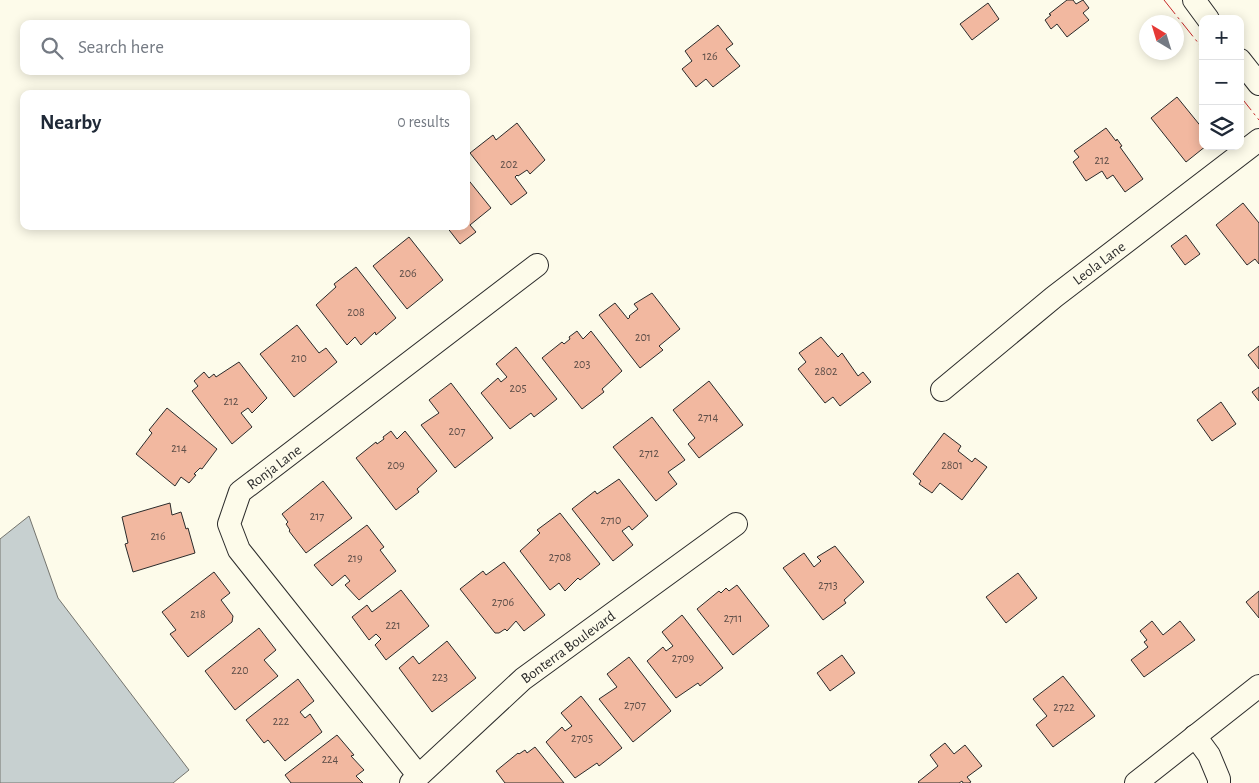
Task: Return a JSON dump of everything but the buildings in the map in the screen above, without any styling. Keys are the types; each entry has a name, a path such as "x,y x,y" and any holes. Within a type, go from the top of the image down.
{"street":[{"path":"1194,0 1205,15"},
{"path":"1244,65 1259,84"},
{"name":"Leola Lane","path":"942,390 1054,298 1259,140"},
{"name":"Ronja Lane","path":"414,779 239,550 229,524 240,492 537,265"},
{"name":"Bonterra Boulevard","path":"414,779 523,679 736,524"},
{"path":"1136,783 1259,686"},
{"path":"1195,736 1209,755 1220,779 1219,783"}],"shaded area":[{"path":"29,516 58,598 189,770 173,783 0,783 0,539"}],"power":[{"path":"1164,0 1199,44"},
{"path":"1244,101 1259,120"}]}
